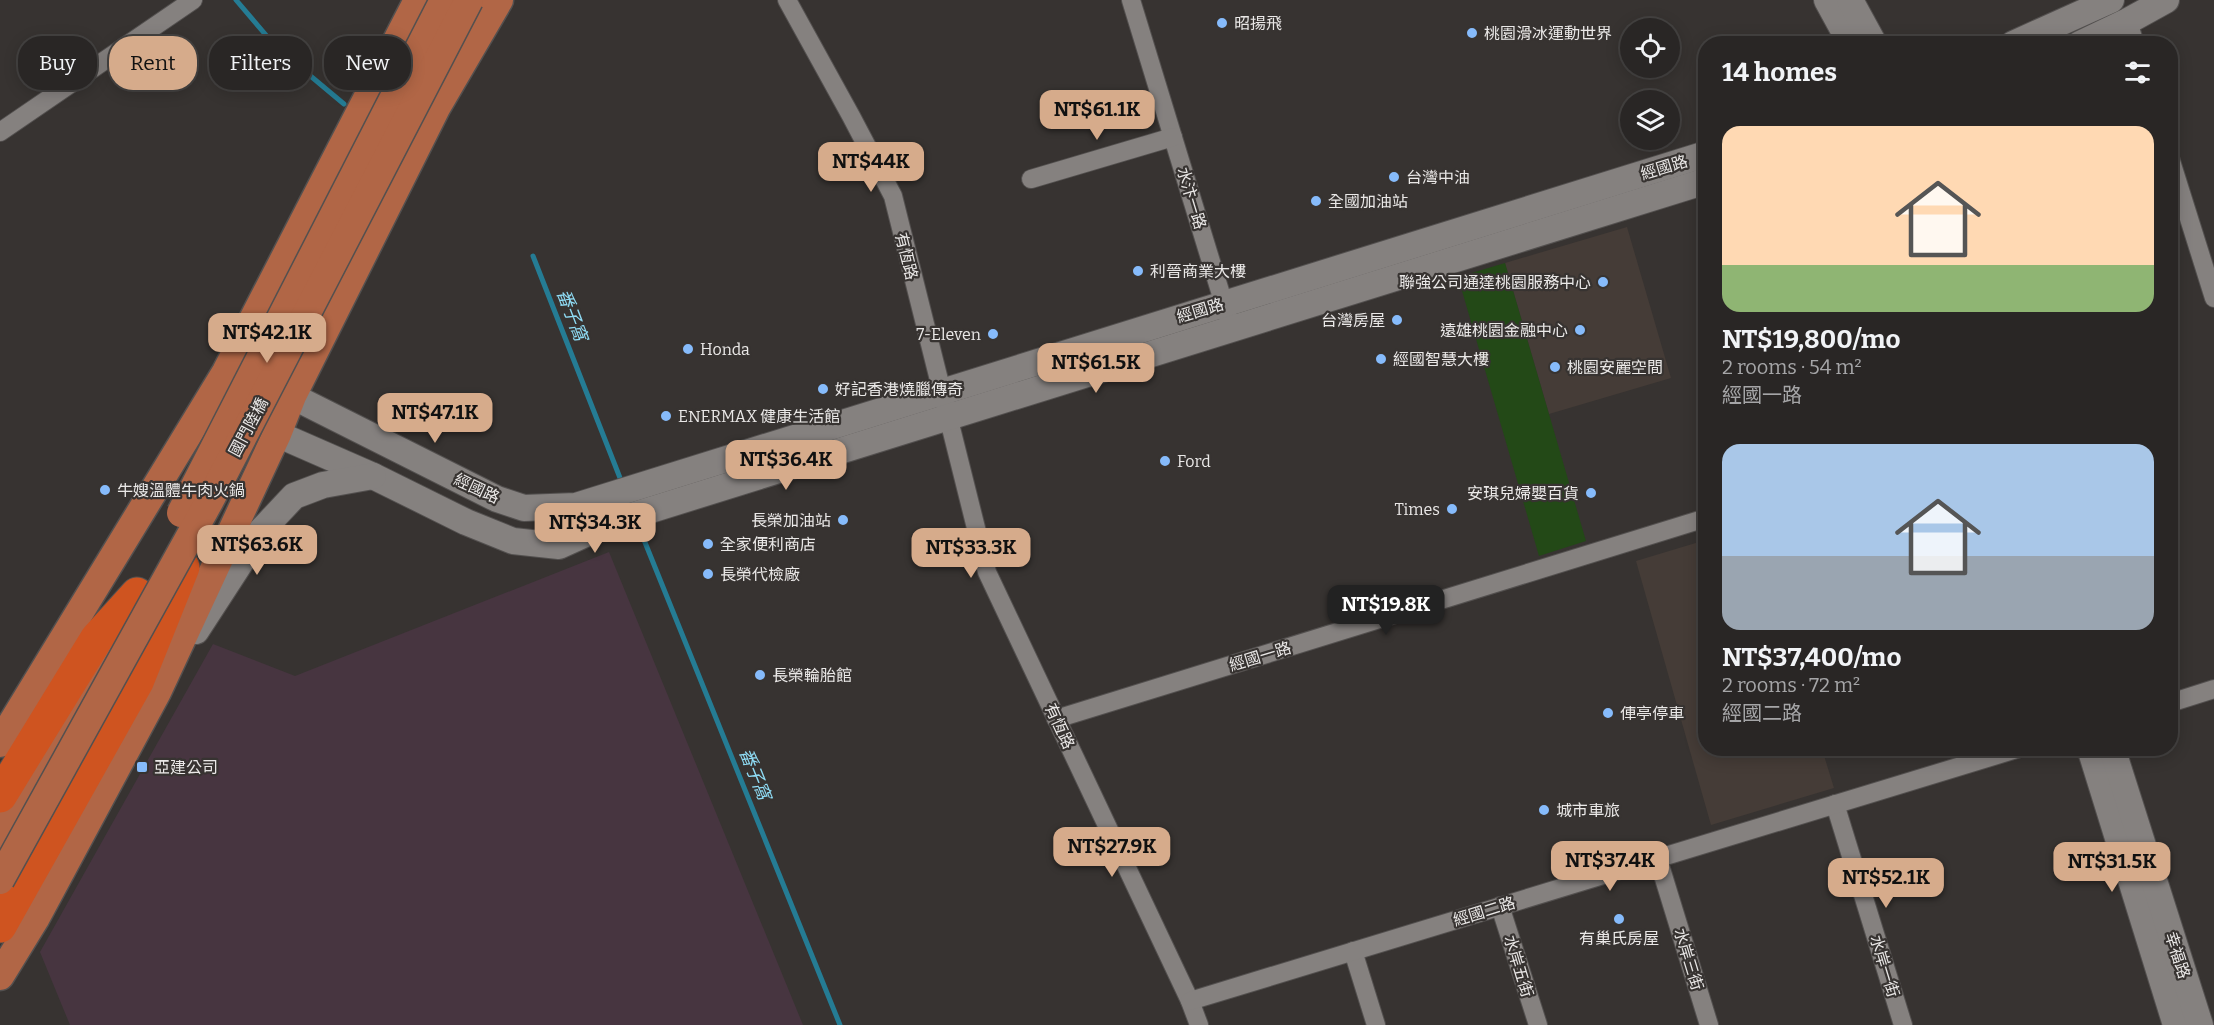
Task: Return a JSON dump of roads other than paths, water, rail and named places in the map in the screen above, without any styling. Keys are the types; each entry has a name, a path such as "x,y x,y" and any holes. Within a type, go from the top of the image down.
{"highway":[{"path":"0,926 137,682 209,502"},
{"path":"0,796 98,638 137,594"}],"main road":[{"path":"0,743 226,372 418,0"},
{"name":"國門陸橋","path":"0,835 110,647 166,542 444,0"},
{"name":"國門陸橋","path":"0,880 209,502 469,0"},
{"path":"0,976 35,919 157,692 277,434 292,396 436,108 499,0"}],"street":[{"path":"0,132 193,0"},
{"name":"有恆路","path":"787,0 876,161 892,196 987,572 1190,1001 1199,1025"},
{"name":"水汴一路","path":"1131,0 1232,328"},
{"path":"1827,0 1847,36"},
{"path":"1850,0 1870,36"},
{"path":"2031,36 2111,0"},
{"path":"2114,36 2131,32 2166,0"},
{"path":"1031,179 1173,137"},
{"name":"經國路","path":"226,372 292,396 497,499 524,508 576,506 1698,156"},
{"name":"經國路","path":"277,434 373,476 466,522 513,541 559,546 612,522 1698,183"},
{"path":"2178,183 2214,298"},
{"path":"157,692 261,531 294,496 323,484 373,476"},
{"name":"經國一路","path":"1056,719 1698,520"},
{"path":"2178,700 2214,689"},
{"name":"經國二路","path":"1190,1001 1994,756"},
{"name":"幸福路","path":"2092,756 2176,1025"},
{"name":"幸福路","path":"2115,756 2200,1025"},
{"name":"水岸一街","path":"1835,804 1903,1025"},
{"name":"水岸三街","path":"1658,858 1709,1025"},
{"name":"水岸五街","path":"1500,906 1538,1025"},
{"path":"1353,951 1376,1025"}],"waterway":[{"name":"番子窩","path":"236,0 277,48 344,104"},
{"name":"番子窩","path":"533,256 622,483"},
{"name":"番子窩","path":"642,535 840,1025"}],"place":[{"name":"昭揚飛","path":"1222,23"},
{"name":"桃園滑冰運動世界","path":"1472,33"},
{"name":"台灣中油","path":"1394,177"},
{"name":"全國加油站","path":"1316,201"},
{"name":"利晉商業大樓","path":"1138,271"},
{"name":"聯強公司通達桃園服務中心","path":"1603,282"},
{"name":"台灣房屋","path":"1397,320"},
{"name":"遠雄桃園金融中心","path":"1580,330"},
{"name":"7-Eleven","path":"993,334"},
{"name":"Honda","path":"688,349"},
{"name":"經國智慧大樓","path":"1381,359"},
{"name":"桃園安麗空間","path":"1555,367"},
{"name":"好記香港燒臘傳奇","path":"823,389"},
{"name":"ENERMAX 健康生活館","path":"666,416"},
{"name":"Ford","path":"1165,461"},
{"name":"牛嫂溫體牛肉火鍋","path":"105,490"},
{"name":"安琪兒婦嬰百貨","path":"1591,493"},
{"name":"Times","path":"1452,509"},
{"name":"長榮加油站","path":"843,520"},
{"name":"全家便利商店","path":"708,544"},
{"name":"長榮代檢廠","path":"708,574"},
{"name":"長榮輪胎館","path":"760,675"},
{"name":"俥亭停車","path":"1608,713"},
{"name":"亞建公司","path":"142,767"},
{"name":"城市車旅","path":"1544,810"},
{"name":"有巢氏房屋","path":"1619,919"}]}
